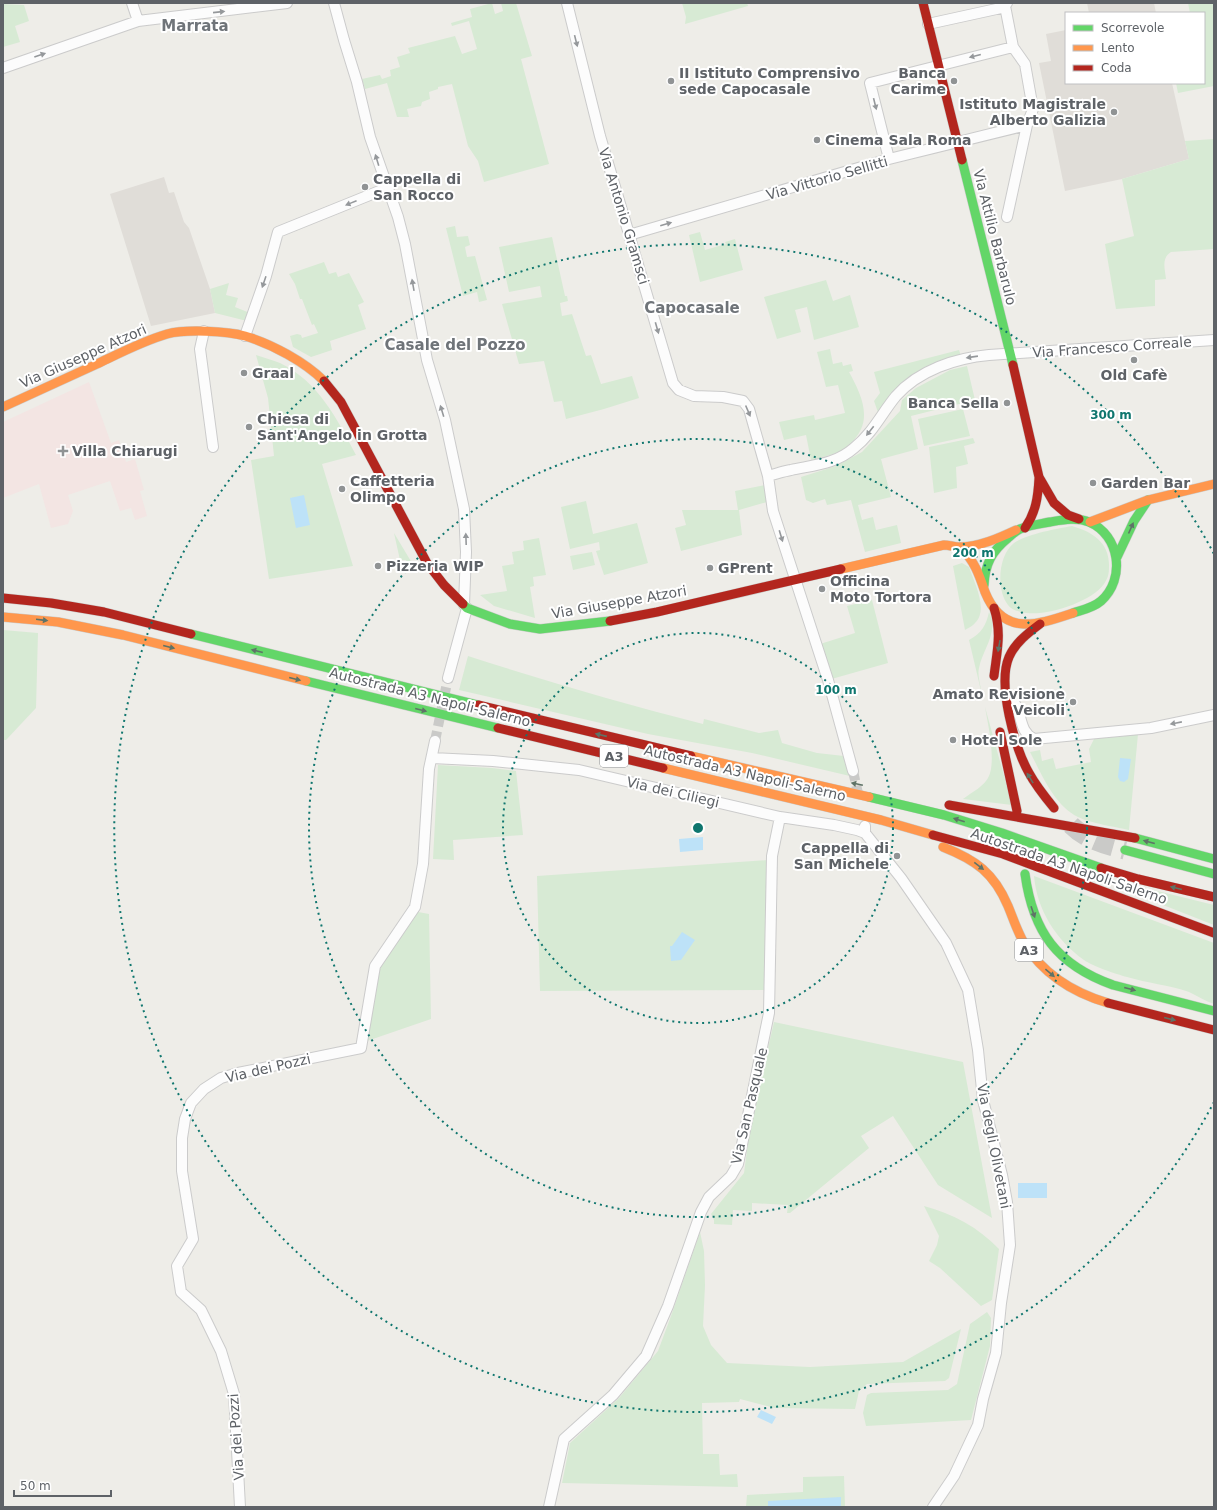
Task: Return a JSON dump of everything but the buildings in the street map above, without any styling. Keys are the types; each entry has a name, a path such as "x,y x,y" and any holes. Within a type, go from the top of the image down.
{"main road":[{"name":"Via Attilio Barbarulo","path":"923,3 1011,354 1039,477 1048,496 1057,506 1068,516 1079,519"},
{"name":"Via Giuseppe Atzori","path":"3,408 122,351 168,334 204,331 245,336 274,348 303,363 323,380 341,402 427,563 444,585 465,607 510,624 540,629 563,628 598,623 657,612 944,545 960,547 974,545 1020,529 1067,519 1079,519 1090,522 1100,528 1108,536 1114,546 1118,569 1110,590 1093,606 1040,624 1027,625 1015,623 1003,617 994,608 987,598 984,585 973,560 960,547"},
{"name":"Via Attilio Barbarulo","path":"1020,529 1030,521 1037,507 1039,477"},
{"path":"1090,522 1148,500 1214,484"},
{"name":"Via Giuseppe Atzori","path":"1117,557 1134,521 1148,500"},
{"name":"Via Giuseppe Atzori","path":"984,585 984,573 987,560 994,550 1020,529"},
{"name":"Autostrada A3 Napoli-Salerno","path":"3,598 52,602 86,608 352,675 701,759 944,815 1002,833 1097,867 1138,879 1214,897"},
{"path":"993,686 994,671 1000,642 998,618 994,608"},
{"name":"Autostrada A3 Napoli-Salerno","path":"3,617 58,622 123,636 881,820 1003,854 1214,933"},
{"path":"1040,624 1020,641 1012,652 1007,662 1005,673 1005,692 1019,755 1030,778 1054,808"},
{"path":"999,726 1017,811"},
{"path":"701,759 771,767 820,776"},
{"path":"941,804 1130,837 1214,859"},
{"name":"A3","path":"881,820 912,835 963,855 988,873 997,884 1005,898 1023,941 1031,953 1042,967 1071,989 1092,999 1214,1030"},
{"path":"1125,850 1214,874"},
{"name":"A3","path":"1025,874 1026,888 1033,914 1039,928 1062,956 1078,969 1095,978 1118,986 1214,1011"}],"street":[{"path":"132,3 138,21"},
{"path":"3,68 138,21 287,3"},
{"path":"334,3 357,82 370,137 398,217 405,244 427,360 445,420 464,509 466,552 465,607 448,678"},
{"name":"Via Antonio Gramsci","path":"567,3 600,136 673,383 679,390 694,396 722,397 743,401 748,409 768,476 773,511 796,580"},
{"path":"928,24 1004,5 1005,6 1013,47 1025,64 1033,109 1027,125 1007,217"},
{"path":"889,159 870,83 1013,47"},
{"name":"Via Vittorio Sellitti","path":"629,235 889,159 1027,125"},
{"path":"245,336 266,276 278,232 387,188"},
{"path":"204,331 200,349 213,447"},
{"name":"Via Francesco Correale","path":"768,476 814,466 843,456 854,448 868,434 897,396 912,381 949,363 968,357 1214,340"},
{"path":"796,580 828,680 853,771"},
{"path":"1005,692 1017,705 1024,731 1029,737 1034,739 1152,728 1214,715"},
{"name":"Via dei Pozzi","path":"240,1507 234,1394 221,1351 201,1310 181,1292 177,1266 193,1239 182,1171 182,1138 185,1119 191,1103 204,1089 221,1078 238,1073 361,1048 375,966 415,907 423,864 429,769 435,741"},
{"name":"Via dei Ciliegi","path":"432,758 493,761 579,770 780,816 857,830 865,830"},
{"name":"Via San Pasquale","path":"549,1507 564,1439 613,1395 646,1356 668,1306 701,1212 709,1197 732,1176 738,1164 769,1013 772,856 780,816"},
{"name":"Via degli Olivetani","path":"865,830 946,943 968,990 978,1050 983,1100 1002,1175 1007,1202 1010,1245 1001,1303 996,1353 983,1399 978,1425 954,1476 933,1507"}],"shaded area":[{"path":"1087,3 1154,3 1156,12 1089,12"},
{"name":"Istituto Magistrale Alberto Galizia","path":"1065,30 1065,84 1172,84 1189,159 1122,179 1065,191 1039,63 1051,61 1046,34"},
{"path":"164,177 169,193 174,192 184,222 189,228 210,289 215,313 151,326 110,194"},
{"name":"Villa Chiarugi","path":"89,382 111,443 119,440 126,462 135,459 144,490 140,491 147,516 135,520 131,508 120,511 110,481 68,495 73,511 68,524 51,528 39,484 3,498 3,422"}],"green space":[{"path":"492,3 495,14 503,11 501,3 516,3 532,56 521,59 549,164 484,182 478,161 468,146 452,84 438,87 438,89 429,92 430,99 422,102 421,106 407,109 409,117 397,117 387,83 365,89 362,79 380,75 382,79 391,76 390,70 400,67 397,57 410,53 408,48 455,36 462,54 477,49 469,21 452,26 451,23 472,17 470,9"},
{"path":"682,3 747,3 748,6 685,24 686,17"},
{"path":"1188,3 1214,3 1214,86 1178,93 1176,84 1205,84 1205,12 1190,12"},
{"path":"3,4 24,5 29,21 15,26 20,42 3,47"},
{"path":"1214,139 1214,249 1171,252 1166,257 1165,261 1166,279 1155,280 1155,306 1116,309 1105,244 1134,236 1122,179 1189,159 1185,141"},
{"path":"455,226 457,237 468,236 470,245 465,247 467,257 475,256 487,300 479,302 477,292 463,296 446,228"},
{"path":"700,232 705,250 726,244 725,242 735,239 743,270 700,282 689,235"},
{"path":"552,237 565,296 567,296 568,301 560,303 562,316 572,314 586,356 591,355 601,384 632,376 639,398 566,419 562,401 554,402 544,361 519,364 502,304 542,297 540,286 509,292 499,247"},
{"path":"324,262 329,274 336,272 338,277 349,273 364,302 358,305 366,329 330,341 332,350 311,357 293,347 290,336 297,334 301,335 302,338 318,333 314,324 312,325 302,299 300,299 295,284 289,274"},
{"path":"826,280 833,301 850,295 859,327 814,340 807,307 795,310 801,332 777,339 764,297"},
{"path":"229,283 226,295 238,298 235,307 250,313 247,321 215,313 210,289"},
{"path":"830,349 833,364 842,362 843,366 851,364 853,371 849,372 863,404 864,420 857,436 846,448 841,451 811,460 806,435 784,440 779,422 814,415 815,420 845,413 838,385 826,387 817,352"},
{"path":"959,350 962,359 912,381 880,418 874,401 880,393 874,372"},
{"path":"256,355 280,363 306,380 326,403 334,415 356,455 322,464 353,566 269,579 251,460 274,456 268,398"},
{"path":"967,366 975,400 911,416 918,449 881,459 891,497 858,505 862,520 873,517 876,530 897,525 901,543 865,552 851,500 827,505 825,499 813,503 806,500 801,477 836,466 862,452 900,411 902,400 916,388 950,370"},
{"path":"963,409 970,436 924,446 918,419"},
{"path":"973,438 975,443 964,446 968,464 956,467 957,488 934,493 929,447"},
{"path":"765,485 767,502 739,510 742,535 681,551 675,528 686,525 682,510 738,510 735,491"},
{"path":"586,501 593,534 637,523 648,563 604,575 596,551 600,550 599,542 570,549 561,507"},
{"path":"1072,526 1080,528 1093,535 1099,540 1107,551 1109,559 1109,572 1104,584 1097,591 1077,603 1053,611 1030,613 1017,611 1011,608 1004,599 1000,582 1002,564 1009,548 1014,543 1026,537"},
{"path":"394,533 415,568 409,570 406,560 400,560"},
{"path":"539,538 546,575 533,577 534,586 530,587 535,618 494,606 480,595 507,591 502,566 514,564 512,552 524,550 523,541"},
{"path":"592,552 595,565 573,570 570,556"},
{"path":"962,563 969,567 981,604 979,617 973,625 965,630 953,566"},
{"path":"872,600 888,663 828,680 817,645 855,633 847,606"},
{"path":"989,612 992,620 991,634 979,671 982,695 969,640 983,628"},
{"path":"3,630 38,633 36,708 6,740 3,740"},
{"path":"468,656 585,692 703,724 704,719 759,733 778,730 782,743 817,753 844,756 850,776 752,753 648,734 459,690"},
{"path":"985,707 1012,805 963,799 985,783 991,769 992,752"},
{"path":"1138,734 1129,830 1089,821 1070,812 1055,797 1044,780 1030,752 1040,750 1042,761 1053,758 1056,769 1091,762 1089,749 1094,739"},
{"path":"438,765 516,771 523,835 453,840 454,860 433,859"},
{"path":"768,860 764,990 540,991 537,876"},
{"path":"1034,876 1214,943 1214,1004 1189,992 1122,976 1084,960 1065,943 1050,923 1039,901"},
{"path":"1133,885 1214,905 1214,925 1130,892"},
{"path":"418,912 429,914 431,1019 367,1041 379,968"},
{"path":"774,1022 963,1062 992,1218 938,1185 893,1116 861,1136 869,1148 790,1213 787,1213 788,1205 752,1203 752,1211 733,1210 732,1225 714,1224 711,1214 744,1173 750,1127"},
{"path":"924,1206 955,1217 964,1222 982,1234 999,1249 992,1300 981,1306 940,1268 929,1261 937,1245 939,1236"},
{"path":"700,1232 704,1251 705,1285 703,1326 711,1345 727,1363 810,1367 903,1362 961,1329 949,1378 945,1381 867,1384 859,1391 855,1409 775,1408 740,1399 739,1402 702,1403 703,1454 719,1454 720,1475 737,1474 738,1487 562,1483 570,1443 619,1398 658,1351"},
{"path":"987,1312 991,1318 990,1346 971,1420 866,1426 863,1413 867,1395 871,1393 948,1390 957,1384 970,1324"},
{"path":"844,1476 845,1507 746,1507 747,1495 803,1492 803,1477"}],"water":[{"path":"304,495 310,525 296,528 290,498"},
{"path":"1120,758 1131,759 1128,779 1124,782 1120,781 1118,777"},
{"path":"703,837 703,850 680,852 679,839"},
{"path":"682,932 695,940 681,960 671,961 670,946 672,946"},
{"path":"1018,1183 1047,1183 1047,1198 1018,1198"},
{"path":"761,1410 776,1417 772,1424 757,1417"},
{"path":"841,1497 841,1507 768,1507 768,1501"}],"tunnel":[{"path":"435,741 448,678"},
{"path":"853,771 859,798"},
{"path":"1071,825 1089,838 1103,844 1125,850"}],"traffic: fast":[{"path":"962,160 1013,365"},
{"path":"1117,557 1134,521 1148,500"},
{"path":"984,585 990,558 1002,543 1017,531 1031,526 1059,520 1084,520 1099,528 1107,537 1113,547 1116,558 1116,570 1114,581 1109,592 1101,601 1091,607 1073,613"},
{"path":"463,604 467,608 510,624 540,629 610,621"},
{"path":"191,634 478,705"},
{"path":"306,681 498,728"},
{"path":"869,797 944,815 1002,833 1101,868"},
{"path":"1135,838 1214,859"},
{"path":"1125,850 1214,874"},
{"path":"1025,874 1034,913 1042,929 1051,944 1077,967 1093,977 1113,985 1214,1011"}],"traffic: slow":[{"path":"3,407 140,344 175,332 206,331 237,334 255,339 288,354 324,381"},
{"path":"1090,522 1148,500 1214,484"},
{"path":"841,569 944,545 966,547 981,544 1016,530"},
{"path":"960,547 972,562 978,573 992,606 1001,616 1011,622 1022,624 1034,623 1047,621 1073,613"},
{"path":"3,617 58,622 123,635 306,681"},
{"path":"691,756 869,797"},
{"path":"663,768 881,820 933,835"},
{"path":"943,847 965,857 983,869 990,876 1003,895 1024,943 1040,964 1071,988 1108,1003"}],"traffic: jam":[{"path":"923,3 962,160"},
{"path":"1013,365 1039,477 1054,503 1068,515 1079,519"},
{"path":"324,381 341,402 427,563 444,585 463,604"},
{"path":"1025,528 1032,516 1036,504 1039,478"},
{"path":"610,621 657,612 841,569"},
{"path":"3,598 51,603 104,612 191,634"},
{"path":"994,608 998,626 994,676"},
{"path":"1040,624 1022,639 1009,657 1006,669 1006,699 1013,733 1024,762 1029,773 1054,808"},
{"path":"478,705 691,756"},
{"path":"498,728 663,768"},
{"path":"1000,732 1017,811"},
{"path":"949,805 1135,838"},
{"path":"933,835 1003,854 1214,933"},
{"path":"1101,868 1138,879 1214,897"},
{"path":"1108,1003 1214,1030"}],"place":[{"name":"II Istituto Comprensivo sede Capocasale","path":"671,81"},
{"name":"Banca Carime","path":"954,81"},
{"name":"Istituto Magistrale Alberto Galizia","path":"1114,112"},
{"name":"Cinema Sala Roma","path":"817,140"},
{"name":"Cappella di San Rocco","path":"365,187"},
{"name":"Old Cafè","path":"1134,360"},
{"name":"Graal","path":"244,373"},
{"name":"Banca Sella","path":"1007,403"},
{"name":"Chiesa di Sant'Angelo in Grotta","path":"249,427"},
{"name":"Villa Chiarugi","path":"63,451"},
{"name":"Garden Bar","path":"1093,483"},
{"name":"Caffetteria Olimpo","path":"342,489"},
{"name":"Pizzeria WIP","path":"378,566"},
{"name":"GPrent","path":"710,568"},
{"name":"Officina Moto Tortora","path":"822,589"},
{"name":"Amato Revisione Veicoli","path":"1073,702"},
{"name":"Hotel Sole","path":"953,740"},
{"name":"Cappella di San Michele","path":"897,856"}],"district":[{"name":"Marrata","path":"195,26"},
{"name":"Capocasale","path":"692,308"},
{"name":"Casale del Pozzo","path":"455,345"}]}
